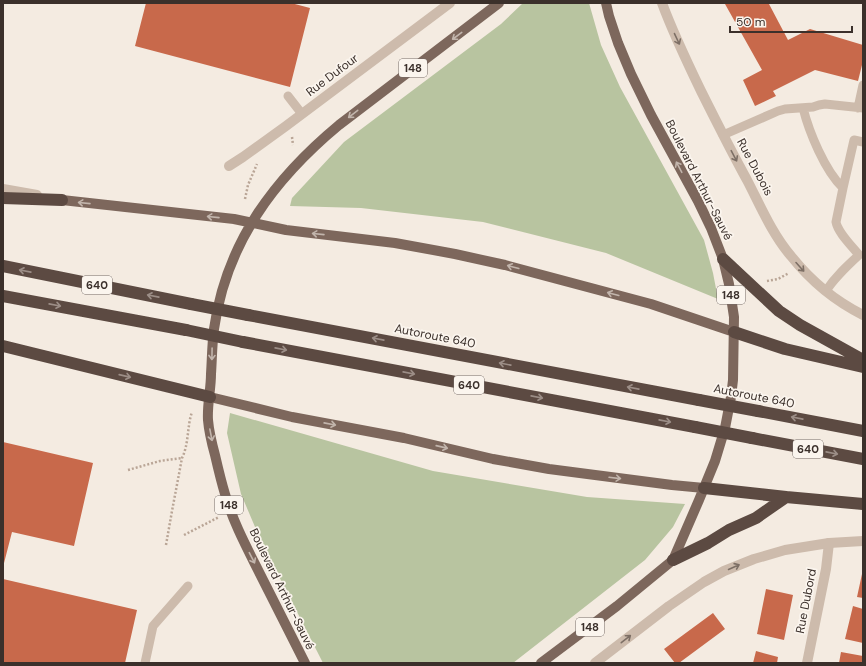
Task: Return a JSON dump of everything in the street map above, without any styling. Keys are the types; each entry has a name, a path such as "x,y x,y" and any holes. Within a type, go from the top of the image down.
{"highway":[{"path":"3,198 62,200"},
{"path":"723,259 779,311 800,325 863,360"},
{"name":"Autoroute 640","path":"3,266 248,315 863,431"},
{"name":"640","path":"3,296 863,459"},
{"path":"734,332 785,349 863,367"},
{"path":"3,346 210,397"},
{"path":"704,488 863,504"},
{"path":"672,560 756,518 786,497"}],"main road":[{"name":"Boulevard Arthur-Sauvé","path":"305,663 242,539 225,494 209,426 208,420 214,328 227,274 252,222 264,203 287,174 316,145 499,3"},
{"name":"Boulevard Arthur-Sauvé","path":"541,663 617,606 672,560 694,513 721,444 729,413 733,380 734,317 732,299 723,259 711,228 698,201 631,74 618,43 606,3"},
{"path":"62,200 234,219 286,230 395,243 477,258 651,304 734,332"},
{"path":"210,397 292,417 404,438 493,459 549,469 704,488"}],"street":[{"name":"Rue Dufour","path":"229,166 302,114 450,3"},
{"name":"Rue Dubois","path":"662,3 668,21 691,71 769,223 782,245 808,276 826,291 863,315"},
{"path":"3,189 62,200"},
{"path":"595,663 670,606 704,582 724,571 770,554 829,543 863,541"},
{"name":"Rue Dubord","path":"807,663 826,569 829,543"}],"lane":[{"path":"723,135 785,109 813,107 824,104 860,108 863,85"},
{"path":"288,96 302,114"},
{"path":"803,108 807,124 824,160 835,179 843,188"},
{"path":"826,291 838,274 862,256 839,230 836,222 854,140 863,142"},
{"path":"145,663 153,626 188,586"}],"path":[{"path":"286,138 292,134 293,145"},
{"path":"245,199 248,185 258,162"},
{"path":"764,281 778,279 788,274 792,270"},
{"path":"166,544 192,412"},
{"path":"128,470 182,458"},
{"path":"184,535 221,516"}],"green space":[{"path":"523,3 589,3 601,45 620,87 704,240 718,299 606,253 483,222 361,208 290,206 292,198 344,142 501,24"},
{"path":"230,413 433,471 587,497 685,504 673,527 645,560 513,663 323,663 261,541 241,494 227,433"}],"building":[{"path":"146,3 291,3 310,8 290,87 135,46"},
{"path":"772,3 769,4 788,40 810,29 863,45 863,61 858,81 815,70 773,91 776,96 755,106 743,80 762,70 725,4"},
{"path":"3,442 93,463 74,546 12,532 3,567"},
{"path":"863,574 863,598 857,597"},
{"path":"3,579 137,610 125,663 3,663"},
{"path":"766,589 793,595 784,640 757,634"},
{"path":"853,606 863,609 863,643 845,639"},
{"path":"713,613 725,629 679,663 675,663 664,649"},
{"path":"756,651 778,657 777,663 753,663"},
{"path":"841,652 863,656 863,663 839,663"}]}
